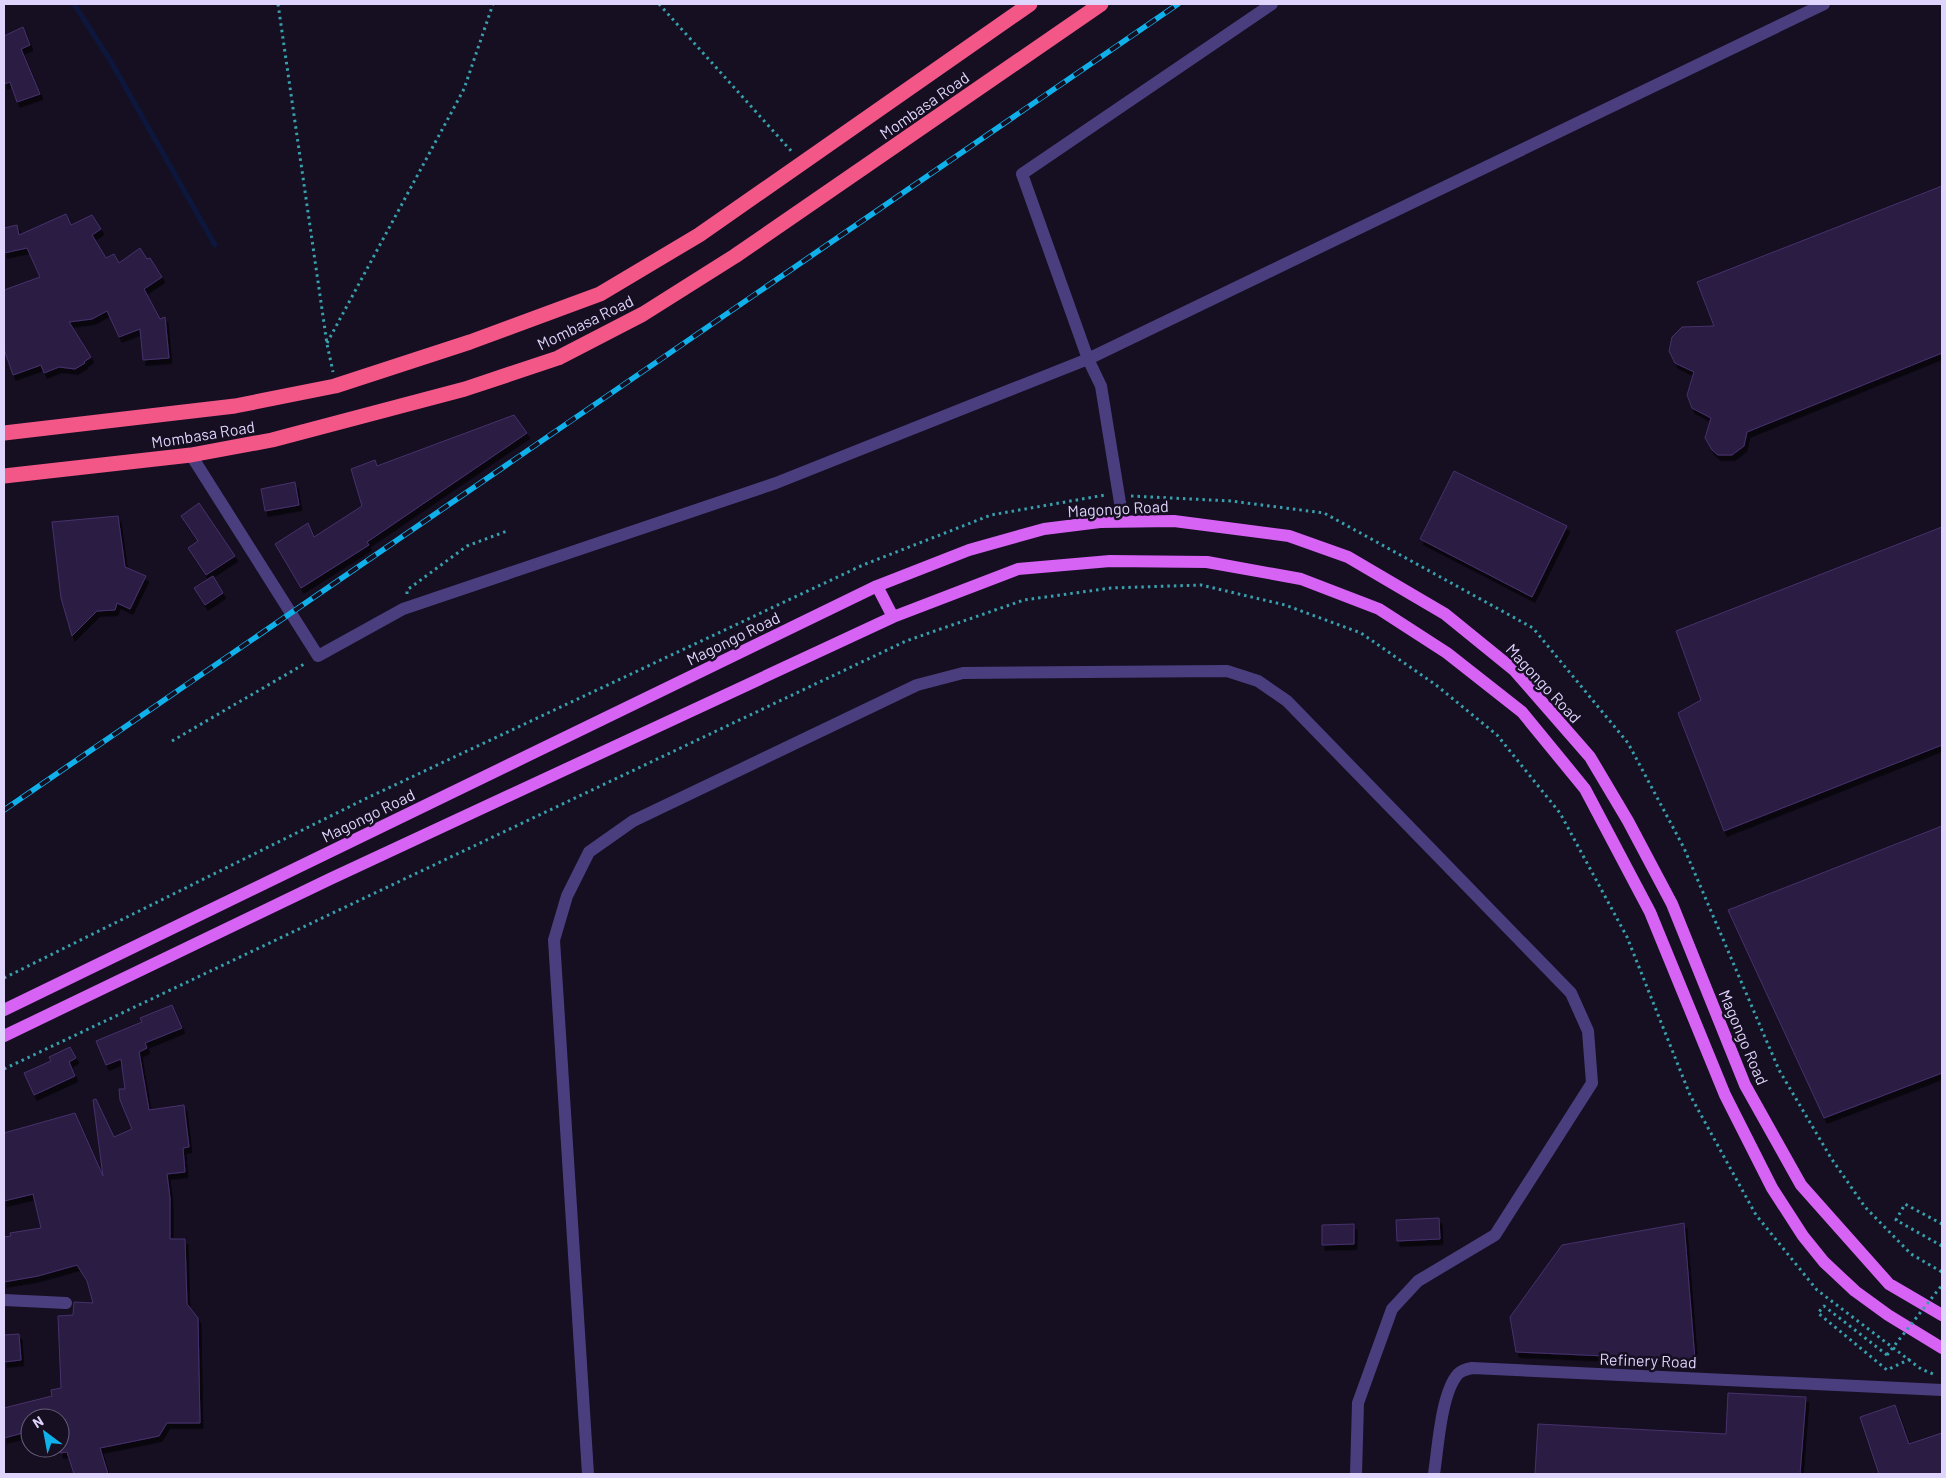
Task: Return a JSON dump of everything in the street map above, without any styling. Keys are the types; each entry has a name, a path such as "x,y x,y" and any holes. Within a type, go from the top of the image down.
{"highway":[{"name":"Mombasa Road","path":"4,433 235,406 335,386 470,342 600,294 699,235 1030,4"},
{"name":"Mombasa Road","path":"4,476 191,454 272,440 465,389 558,358 643,314 735,256 1101,4"}],"main road":[{"name":"Magongo Road","path":"4,1010 877,586 969,550 1044,528 1123,521 1174,521 1289,536 1348,557 1445,614 1514,670 1590,757 1628,821 1672,904 1745,1085 1801,1185 1889,1284 1942,1315"},
{"path":"4,1036 330,879 893,617 1018,569 1110,561 1207,562 1300,579 1379,609 1447,653 1522,712 1585,789 1650,912 1725,1095 1772,1188 1803,1236 1824,1262 1855,1291 1888,1316 1942,1348"},
{"path":"877,586 893,617"}],"street":[{"path":"1123,521 1101,386 1088,360 1022,174 1272,4"},
{"path":"191,454 318,656 403,609 776,483 1088,360 1824,4"},
{"path":"588,1474 554,940 567,896 589,852 633,821 917,685 963,673 1227,671 1258,681 1287,701 1572,993 1588,1031 1592,1083 1495,1235 1418,1281 1392,1309 1358,1403 1356,1474"},
{"path":"4,1300 66,1303"},
{"name":"Refinery Road","path":"1434,1474 1450,1388 1458,1374 1463,1370 1472,1368 1942,1390"}],"path":[{"path":"278,4 327,344 335,386"},
{"path":"327,344 464,89 493,4"},
{"path":"659,4 803,164"},
{"path":"4,978 367,798 863,565 991,515 1108,494"},
{"path":"1127,495 1231,501 1324,513 1532,628 1628,743 1684,848 1780,1070 1831,1158 1865,1207 1911,1254 1942,1272"},
{"path":"403,609 408,590 467,546 507,531"},
{"path":"4,1068 906,641 1024,600 1111,588 1201,585 1285,605 1361,633 1436,685 1497,735 1560,813 1618,920 1627,937 1690,1095 1756,1215 1817,1290 1922,1369 1935,1376"},
{"path":"172,740 318,656"},
{"path":"1942,1224 1905,1204 1896,1220 1942,1246"},
{"path":"1910,1359 1887,1370 1818,1313 1824,1306 1887,1355 1942,1286"}],"building":[{"path":"23,27 30,45 21,49 40,94 17,102 10,82 4,84 4,36"},
{"path":"1942,186 1942,353 1747,432 1744,446 1732,455 1718,455 1712,450 1705,438 1711,418 1692,408 1687,395 1694,372 1675,363 1669,351 1672,337 1682,327 1714,326 1697,282"},
{"path":"66,214 71,225 92,215 101,229 92,235 106,258 114,254 119,263 140,248 147,259 150,258 162,277 144,289 160,319 165,317 169,358 143,360 140,329 119,337 107,311 92,319 69,322 91,357 85,363 75,369 59,367 44,373 41,365 13,375 4,349 4,290 40,277 27,248 4,253 4,228 17,225 19,235"},
{"path":"514,415 527,433 367,542 369,545 301,588 275,544 308,523 314,537 362,506 351,469 375,460 377,466"},
{"path":"1454,471 1567,526 1532,597 1420,539"},
{"path":"295,482 299,505 265,511 261,489"},
{"path":"199,503 235,556 206,575 188,548 198,541 181,516"},
{"path":"118,516 125,567 146,576 130,609 117,603 115,610 97,611 72,636 61,598 52,522"},
{"path":"1942,527 1942,745 1724,831 1678,713 1701,700 1676,631"},
{"path":"213,576 223,593 205,605 194,588"},
{"path":"1942,826 1942,1073 1824,1118 1728,910"},
{"path":"172,1005 182,1028 145,1043 147,1048 139,1052 149,1110 184,1105 189,1147 183,1148 185,1172 167,1174 170,1198 170,1239 185,1239 187,1304 198,1318 200,1423 167,1423 159,1436 100,1448 108,1474 74,1474 69,1458 70,1408 20,1408 20,1434 4,1438 4,1408 52,1396 51,1390 61,1388 58,1316 73,1315 74,1302 93,1303 87,1281 77,1265 38,1276 4,1282 4,1237 11,1236 10,1233 41,1228 33,1194 4,1201 4,1133 75,1113 103,1176 93,1100 96,1099 114,1137 132,1129 120,1100 119,1089 125,1089 121,1059 106,1065 96,1041 142,1022 140,1018"},
{"path":"70,1047 76,1058 69,1062 75,1076 34,1095 24,1073 51,1061 49,1057"},
{"path":"1439,1218 1440,1239 1397,1241 1396,1220"},
{"path":"1684,1223 1695,1360 1516,1352 1510,1317 1562,1245"},
{"path":"1354,1224 1354,1244 1322,1245 1322,1225"},
{"path":"19,1334 21,1360 4,1362 4,1335"},
{"path":"1728,1393 1806,1397 1800,1474 1535,1474 1538,1424 1726,1434"},
{"path":"1895,1405 1909,1444 1942,1433 1942,1474 1879,1474 1860,1417"}],"waterway":[{"path":"74,4 110,60 215,245"}],"railway":[{"path":"4,810 1178,4"}]}
